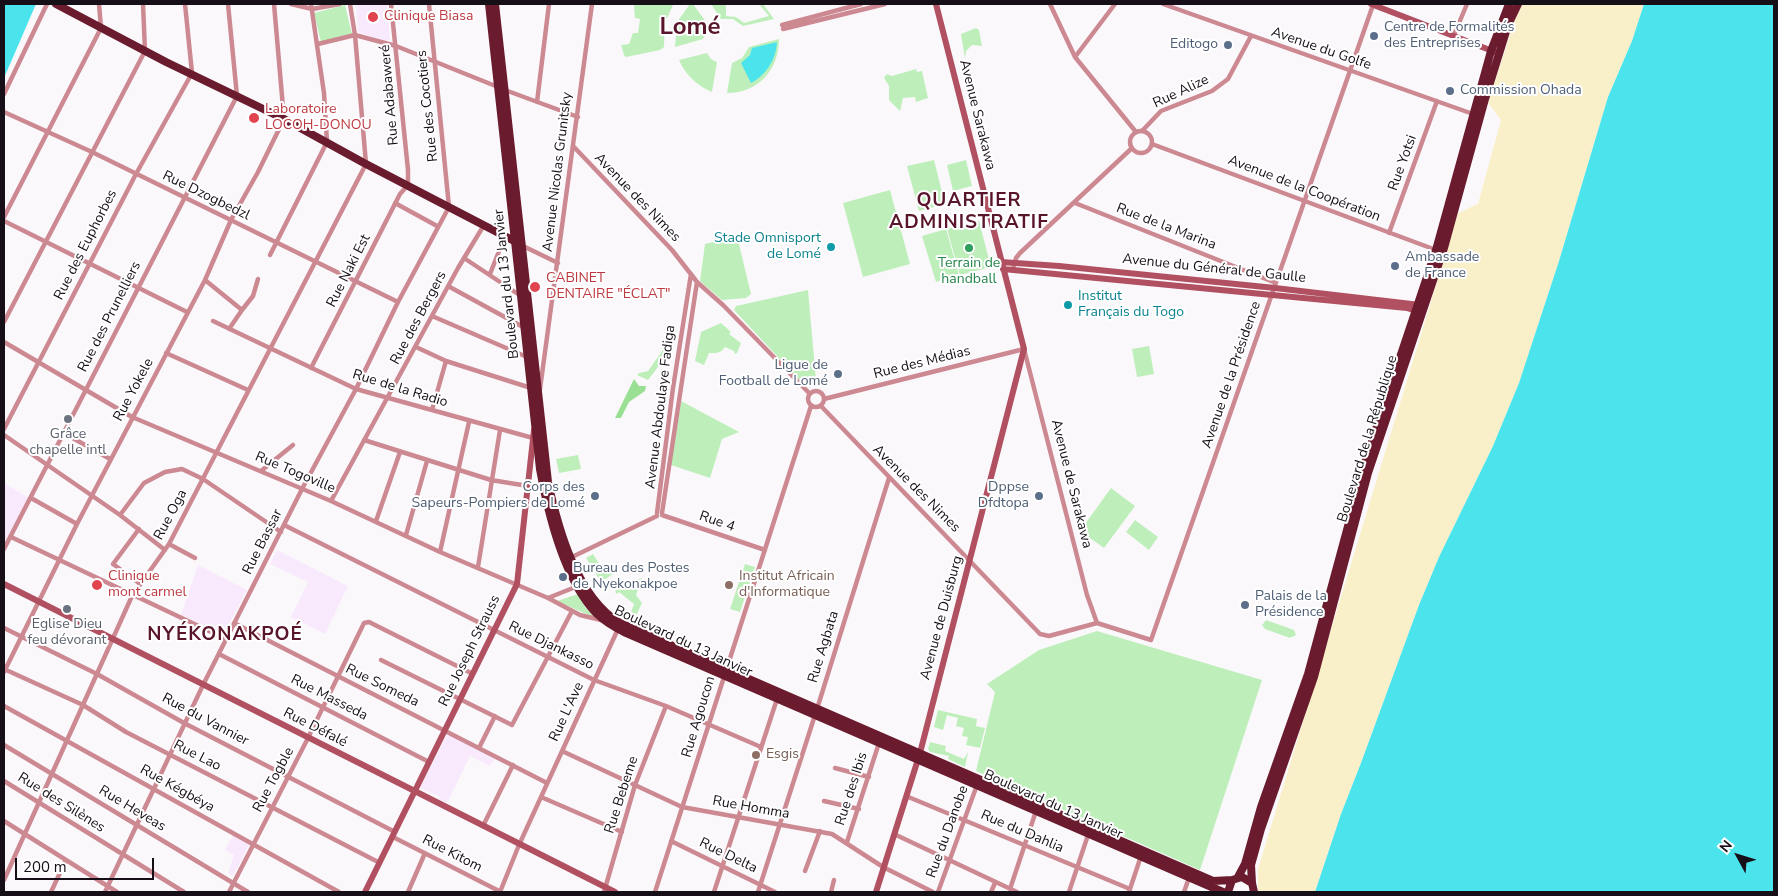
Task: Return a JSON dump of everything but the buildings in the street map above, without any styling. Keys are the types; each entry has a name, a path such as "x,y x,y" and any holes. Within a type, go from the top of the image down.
{"highway":[{"path":"56,4 145,51 284,119 518,243"},
{"name":"Boulevard du 13 Janvier","path":"489,4 502,89"},
{"name":"Boulevard du 13 Janvier","path":"495,4 518,243 552,499 581,585 596,604 619,626"},
{"name":"Boulevard de la République","path":"1228,892 1245,864 1261,807 1306,680 1367,456 1419,308 1444,248 1508,4"},
{"name":"Boulevard de la République","path":"1254,892 1251,865 1267,808 1314,677 1368,473 1436,250 1473,114 1495,52 1518,4"},
{"name":"Boulevard du 13 Janvier","path":"518,243 523,327 534,429 546,500 566,560 581,585 591,607 605,621 919,756 1190,875 1223,892"},
{"name":"Boulevard du 13 Janvier","path":"816,712 879,743 919,756"},
{"name":"Boulevard du 13 Janvier","path":"978,782 1036,811 1089,831"},
{"name":"Boulevard du 13 Janvier","path":"1190,875 1213,881 1235,878"},
{"path":"1235,878 1246,878 1252,883"}],"street":[{"path":"4,94 47,4"},
{"path":"99,4 101,28 4,219 187,312"},
{"path":"4,322 145,51 142,4"},
{"path":"185,4 192,73"},
{"path":"228,4 236,96"},
{"path":"274,4 284,119"},
{"path":"291,4 311,6 340,4"},
{"path":"350,4 355,35 366,164"},
{"name":"Rue Adabaweré","path":"391,4 408,185"},
{"name":"Rue des Cocotiers","path":"428,4 449,207"},
{"path":"537,102 549,4"},
{"name":"Avenue Nicolas Grunitsky","path":"538,402 592,4"},
{"path":"861,4 783,28 885,4"},
{"name":"Avenue Sarakawa","path":"936,4 1024,349"},
{"path":"1050,4 1075,56 1126,122 1136,132"},
{"path":"1075,56 1115,4"},
{"name":"Avenue du Golfe","path":"1163,4 1473,114"},
{"path":"1372,4 1495,52"},
{"name":"Avenue de la Présidence","path":"1097,623 1151,640 1275,288 1372,4"},
{"path":"1454,35 1466,4"},
{"path":"270,255 326,142 318,44 311,6"},
{"path":"318,44 355,35 396,46 502,89 578,117"},
{"name":"Rue Alize","path":"1144,132 1153,118 1161,111 1222,85 1233,73 1251,36"},
{"name":"Rue des Euphorbes","path":"4,429 136,174 192,73"},
{"name":"Rue des Prunelliers","path":"4,549 62,432 236,96"},
{"name":"Rue Yotsi","path":"1389,233 1437,101"},
{"name":"Rue Dzogbedzl","path":"4,112 92,152 275,244 398,302"},
{"name":"Rue Yokele","path":"4,670 76,524 204,280 230,220 258,172 284,119"},
{"path":"1126,122 1133,150"},
{"path":"1131,136 1136,132 1144,132 1151,146 1143,153 1133,150"},
{"name":"Avenue de la Coopération","path":"1151,146 1304,200 1436,250"},
{"name":"Avenue des Nimes","path":"574,147 672,250 697,282 723,305 810,394"},
{"path":"1014,265 1020,253 1133,150"},
{"name":"Rue Oga","path":"4,880 68,742 132,596 139,583 169,544 366,164"},
{"name":"Rue Naki Est","path":"311,368 395,203 408,185"},
{"path":"395,203 437,226"},
{"name":"Rue de la Marina","path":"1075,203 1275,288"},
{"name":"Rue Bassar","path":"105,892 184,723 234,623 302,488 356,390 437,226 449,207"},
{"name":"Rue des Bergers","path":"331,501 448,286 484,225"},
{"path":"490,274 505,236"},
{"path":"518,243 558,263"},
{"path":"464,258 521,296"},
{"name":"Avenue du Général de Gaulle","path":"1002,266 1014,265 1275,288 1419,308"},
{"name":"Avenue Abdoulaye Fadiga","path":"660,514 673,388 691,274"},
{"path":"229,329 241,309 253,296 258,279"},
{"path":"204,280 241,309"},
{"name":"Avenue Abdoulaye Fadiga","path":"660,514 697,282"},
{"path":"448,286 523,327"},
{"path":"687,294 695,295"},
{"path":"432,316 527,357"},
{"name":"Rue de la Radio","path":"213,322 356,390 388,397 469,422 533,438"},
{"name":"Rue Togoville","path":"4,342 132,417 302,488 440,552 548,598 572,611 605,621"},
{"path":"416,347 446,361 531,388"},
{"name":"Rue des Médias","path":"824,398 1024,349"},
{"name":"Avenue de Duisburg","path":"876,892 919,756 1024,349"},
{"name":"Avenue de Sarakawa","path":"1024,349 1087,595 1097,623"},
{"path":"166,353 248,390"},
{"path":"432,410 446,361"},
{"path":"673,388 680,390"},
{"path":"818,391 824,398 820,406 811,406 808,400 810,394 818,391"},
{"name":"Rue Joseph Strauss","path":"365,892 517,584 538,402"},
{"name":"Rue Agoucon","path":"655,892 811,406"},
{"name":"Avenue des Nimes","path":"820,406 1042,635 1049,636 1097,623"},
{"path":"440,552 469,422"},
{"path":"478,567 500,430"},
{"path":"62,432 110,459"},
{"path":"4,435 120,515 165,550"},
{"path":"364,440 491,480 528,486"},
{"path":"261,471 293,445"},
{"path":"376,521 400,452"},
{"path":"406,535 427,461"},
{"path":"120,515 144,483 165,472 182,469 203,479 281,532"},
{"name":"Rue Agbata","path":"758,892 889,478"},
{"path":"30,498 76,524"},
{"path":"572,557 660,514"},
{"name":"Rue 4","path":"660,514 765,550"},
{"name":"Rue Djankasso","path":"284,525 594,680 666,706 761,747"},
{"path":"139,529 113,564 139,583"},
{"path":"10,537 226,639"},
{"path":"169,544 195,558"},
{"name":"Rue Défalé","path":"4,584 519,844 605,890 614,892"},
{"path":"548,598 581,585"},
{"path":"381,660 512,724 572,611"},
{"name":"Rue Togble","path":"229,892 364,624 369,622 473,674"},
{"name":"Rue Someda","path":"234,623 547,782"},
{"name":"Rue L'Ave","path":"501,892 519,844 619,626"},
{"name":"Rue du Vannier","path":"4,628 98,674 184,723 394,835"},
{"name":"Rue Masseda","path":"219,654 429,762"},
{"name":"Rue Lao","path":"4,670 83,705 170,754 380,862"},
{"path":"714,892 778,696"},
{"name":"Rue Kégbéya","path":"4,706 339,892"},
{"name":"Rue Bebeme","path":"605,890 635,785 666,706"},
{"path":"479,748 495,716"},
{"name":"Rue des Ibis","path":"847,842 879,743"},
{"name":"Rue Heveas","path":"4,744 248,892"},
{"name":"Rue Homma","path":"562,751 682,807 832,834 883,867 934,892"},
{"path":"483,826 513,765"},
{"path":"835,768 869,777"},
{"name":"Rue des Silènes","path":"4,781 184,892"},
{"name":"Rue du Danobe","path":"938,892 978,782"},
{"name":"Rue du Dahlia","path":"906,796 1023,846 1078,867 1129,891"},
{"path":"541,797 622,832"},
{"path":"824,801 859,809"},
{"path":"1010,889 1036,811"},
{"path":"4,821 117,892"},
{"path":"805,871 820,831"},
{"path":"1069,892 1089,831"},
{"path":"894,834 1017,892"},
{"name":"Rue Kitom","path":"394,835 501,892"},
{"name":"Rue Delta","path":"671,841 775,892"},
{"path":"416,892 409,891 425,853"},
{"path":"1129,891 1142,854"},
{"path":"51,892 66,860"},
{"path":"1184,892 1190,875"},
{"path":"831,892 834,880"},
{"path":"991,892 995,883"}],"shaded area":[{"name":"Clinique Biasa","path":"356,4 387,4 390,40 384,41 358,32"},
{"path":"4,483 29,498 4,545"},
{"path":"277,550 348,586 325,634 291,617 308,582 270,564"},
{"path":"198,565 247,590 224,634 181,615"},
{"path":"448,733 495,759 490,766 470,756 447,803 439,799 440,797 420,788"},
{"path":"233,835 249,845 233,876 228,873 234,855 225,850"}],"green space":[{"path":"627,4 673,5 665,23 664,47 660,50 626,57 624,55 621,45 629,44 633,33 638,33 640,19 635,18 634,5"},
{"path":"690,4 693,4 709,26 703,39 675,47 677,22"},
{"path":"711,4 726,4 726,16 736,17 744,23 769,16 759,4 763,4 774,19 743,26 733,19 721,19"},
{"path":"345,5 352,34 321,42 314,13"},
{"path":"976,28 979,30 982,46 972,45 966,51 965,59 961,34"},
{"path":"779,39 775,61 765,78 748,89 727,93 732,63 742,58 749,47"},
{"path":"707,53 711,59 717,62 712,92 692,79 679,60"},
{"path":"916,69 917,72 922,71 928,98 916,102 915,97 903,98 900,111 889,100 889,86 884,78 887,74 892,76"},
{"path":"934,160 945,204 919,211 907,166"},
{"path":"966,160 972,186 953,191 947,165"},
{"path":"890,190 910,264 863,277 843,203"},
{"name":"Terrain de handball","path":"979,221 991,267 960,275 947,229"},
{"path":"946,229 959,275 936,282 922,236"},
{"path":"737,236 751,294 746,298 722,300 700,281 705,244"},
{"path":"808,290 816,380 806,387 734,310 736,306"},
{"path":"721,323 731,332 729,334 741,343 737,353 735,354 734,351 725,347 718,353 709,353 704,365 695,361 701,332"},
{"path":"1149,346 1154,374 1137,377 1132,349"},
{"path":"665,347 671,350 648,380 637,375 648,371"},
{"path":"634,379 639,386 646,386 645,391 629,402 621,418 615,418"},
{"path":"681,401 739,432 722,439 710,478 671,465"},
{"path":"578,455 581,469 559,473 556,459"},
{"path":"1111,488 1135,506 1104,548 1080,531"},
{"path":"1135,520 1158,537 1149,550 1126,532"},
{"path":"593,554 604,572 610,568 614,573 601,582 586,558"},
{"path":"745,564 755,567 740,612 730,609"},
{"path":"642,578 636,595 642,603 637,614 631,612 634,604 619,592 617,594 615,592 623,580 630,582"},
{"path":"578,594 585,607 595,618 557,601"},
{"path":"1266,620 1294,630 1296,635 1290,638 1265,629 1262,625"},
{"path":"1097,631 1262,680 1200,870 976,771 995,692 987,684 1039,650"},
{"path":"938,710 977,719 976,726 985,728 980,748 966,745 968,737 962,736 964,728 956,726 958,718 947,715 943,730 934,727"},
{"path":"930,742 946,746 945,751 964,759 968,752 965,767 948,759 949,756 930,752 928,749"}],"sand":[{"path":"1523,4 1644,4 1632,41 1608,97 1559,261 1519,383 1493,446 1439,557 1419,605 1341,814 1315,892 1258,892 1258,869 1458,213 1478,204 1501,120 1488,103 1515,19"}],"water":[{"path":"4,4 36,4 4,78"},
{"path":"1644,4 1774,4 1774,892 1315,892 1341,814 1419,605 1439,557 1493,446 1519,383 1559,261 1608,97 1632,41"},
{"path":"777,42 775,55 766,71 751,83 741,63 750,55 752,48"}],"place":[{"name":"Clinique Biasa","path":"373,17"},
{"name":"Centre de Formalités des Entreprises","path":"1374,36"},
{"name":"Editogo","path":"1228,45"},
{"name":"Commission Ohada","path":"1450,91"},
{"name":"Laboratoire LOCOH-DONOU","path":"254,118"},
{"name":"Stade Omnisport de Lomé","path":"831,247"},
{"name":"Terrain de handball","path":"969,248"},
{"name":"Ambassade de France","path":"1395,266"},
{"name":"CABINET DENTAIRE \"ÉCLAT\"","path":"535,287"},
{"name":"Institut Français du Togo","path":"1068,305"},
{"name":"Ligue de Football de Lomé","path":"838,374"},
{"name":"Grâce chapelle intl","path":"68,419"},
{"name":"Corps des Sapeurs-Pompiers de Lomé","path":"595,496"},
{"name":"Dppse Dfdtopa","path":"1039,496"},
{"name":"Bureau des Postes de Nyekonakpoe","path":"563,577"},
{"name":"Clinique mont carmel","path":"97,585"},
{"name":"Institut Africain d'Informatique","path":"729,585"},
{"name":"Palais de la Présidence","path":"1245,605"},
{"name":"Eglise Dieu feu dévorant","path":"67,609"},
{"name":"Esgis","path":"756,755"}],"district":[{"name":"Lomé","path":"690,28"},
{"name":"QUARTIER ADMINISTRATIF","path":"969,212"},
{"name":"NYÉKONAKPOÉ","path":"225,635"}]}
